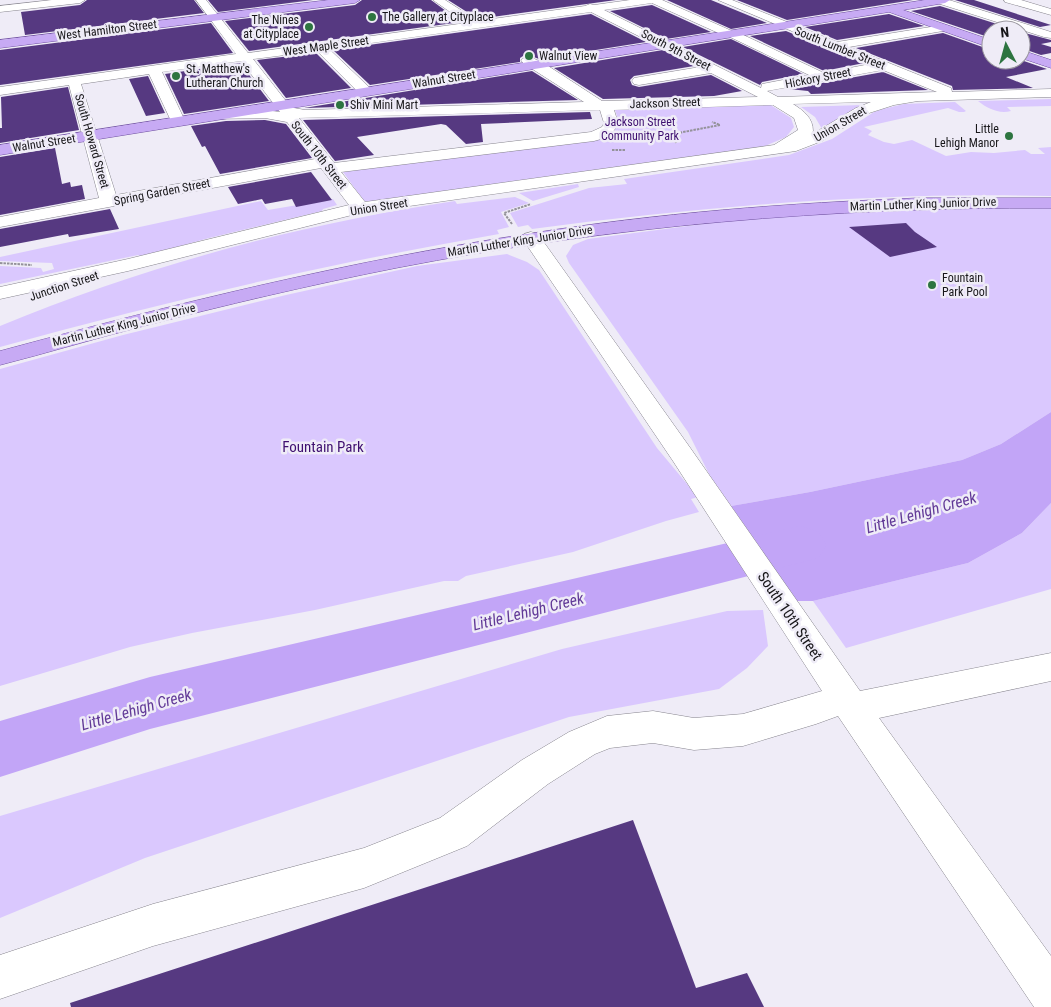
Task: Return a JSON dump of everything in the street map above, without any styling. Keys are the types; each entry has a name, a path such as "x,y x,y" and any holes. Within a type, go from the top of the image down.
{"main road":[{"name":"West Hamilton Street","path":"0,44 355,0"},
{"path":"864,0 981,41"},
{"name":"Walnut Street","path":"0,150 366,92 533,61 664,44 943,0"},
{"path":"1031,57 1051,64"},
{"name":"Martin Luther King Junior Drive","path":"0,358 112,327 271,289 404,261 531,238 797,209 915,203 1051,203"}],"street":[{"path":"0,9 80,0"},
{"name":"South 10th Street","path":"201,0 282,105"},
{"path":"438,0 477,25"},
{"name":"South 9th Street","path":"577,0 775,100"},
{"path":"653,0 768,49 770,52 824,77"},
{"name":"West Maple Street","path":"0,92 653,0"},
{"name":"South Lumber Street","path":"723,0 956,96"},
{"path":"943,0 1049,34"},
{"path":"1009,0 1051,12"},
{"path":"835,46 943,28"},
{"path":"1031,38 1049,34"},
{"path":"768,49 794,45"},
{"path":"320,47 366,92"},
{"path":"533,61 601,105"},
{"name":"Hickory Street","path":"754,90 883,66"},
{"path":"677,103 639,81 713,69"},
{"path":"154,70 178,121"},
{"path":"1003,79 1045,93"},
{"name":"South Howard Street","path":"74,81 109,202"},
{"name":"Jackson Street","path":"282,105 285,110 299,116 348,112 1045,93"},
{"name":"Union Street","path":"0,293 128,265 360,208 796,146 809,142 872,106 884,102 917,97"},
{"path":"316,100 324,110 348,112"},
{"name":"Union Street","path":"763,151 793,141 806,131 806,125 800,115 775,100"},
{"name":"Spring Garden Street","path":"0,222 327,165 594,136 608,130 611,123 601,105"},
{"name":"South 10th Street","path":"210,116 265,114 299,116 327,165 360,208"},
{"name":"South 10th Street","path":"531,238 709,494 848,702 1051,993"},
{"name":"Junction Street","path":"0,308 45,291 128,265"},
{"path":"0,977 153,924 364,868 444,836 453,832 535,772 582,743 608,732 653,728 694,734 743,730 848,702 1051,667"}],"path":[{"path":"676,143 674,136 678,133 720,125 712,122"},
{"path":"0,263 37,265"}],"green space":[{"path":"1051,99 1051,106 1007,107 1011,111 1007,112 994,110 978,101"},
{"path":"955,102 966,111 959,112 948,108 864,127 872,131 868,135 884,142 894,144 912,140 946,156 971,152 994,153 1025,150 1031,154 1045,154 1038,148 1051,147 1051,196 921,196 791,202 726,207 532,229 528,225 518,227 510,213 589,188 627,184 624,179 789,155 832,139 874,112 883,109 904,104"},
{"name":"Jackson Street Community Park","path":"769,104 791,118 794,127 786,137 765,146 367,202 363,200 341,169 603,137 612,131 619,122 615,110"},
{"path":"862,105 822,129 815,117 801,107"},
{"path":"578,184 579,187 533,201 519,193"},
{"path":"515,197 529,203 501,212 509,227 497,230 499,234 373,257 248,284 0,347 0,326 110,284 167,266 281,235 339,222 455,201 457,204"},
{"path":"333,199 337,205 322,211 209,238 141,257 138,255 0,284 0,266 41,268 43,272 54,269 52,263 0,261 0,257 261,201 268,210"},
{"path":"1051,208 1051,412 1001,444 962,460 810,492 731,506 710,476 688,432 569,263 566,256 573,245 588,239 757,217 914,209"},
{"name":"Fountain Park","path":"507,254 527,262 539,270 657,448 698,497 691,499 699,512 573,552 466,576 458,581 444,581 315,610 192,633 130,647 0,686 0,369 123,335 286,295 417,266"},
{"path":"1051,503 1051,589 846,648 813,601 968,563 1022,533"},
{"path":"763,610 768,646 747,668 719,689 569,717 145,858 0,918 0,816 562,649 727,611"}],"water":[{"path":"1051,412 1051,503 1022,533 968,563 813,601 796,601 731,506 810,492 962,460 1001,444"}],"building":[{"path":"87,0 194,0 204,13 25,35 21,12 80,5"},
{"path":"208,0 313,0 218,12"},
{"path":"362,0 431,0 461,22 249,51 225,21 355,5"},
{"path":"448,0 616,0 478,19"},
{"path":"667,0 711,0 767,23 731,29"},
{"path":"737,0 913,0 787,20"},
{"path":"955,0 974,0 1051,25 1040,27 1031,24 1031,20 1018,20"},
{"path":"652,5 711,32 666,39 610,11"},
{"path":"940,6 984,20 981,20 981,35 911,11"},
{"path":"591,14 646,42 539,59 526,54 520,58 520,62 370,85 333,50"},
{"path":"889,14 924,26 837,40 805,27"},
{"path":"211,23 233,53 0,85 0,50"},
{"path":"786,31 864,63 824,71 750,36"},
{"path":"943,33 981,46 981,70 1031,70 1031,63 1047,69 1006,77 1033,88 953,90 952,86 856,48"},
{"path":"1031,35 1051,40 1051,42 1041,44 1051,47 1051,53 1041,55 1031,52"},
{"path":"731,39 803,74 762,82 760,85 683,47"},
{"path":"663,50 694,66 634,76 630,80 632,85 639,87 711,75 742,91 714,96 603,99 554,68"},
{"path":"316,53 351,88 286,98 257,60"},
{"path":"240,63 269,101 184,114 165,74"},
{"path":"532,71 578,100 304,108"},
{"path":"883,72 928,90 811,94 808,91 789,89"},
{"path":"148,76 165,113 146,116 129,79"},
{"path":"68,87 79,130 0,143 0,128 2,128 1,97"},
{"path":"590,112 592,119 481,124 483,142 466,144 446,125 441,124 357,137 374,155 335,161 303,120"},
{"path":"265,120 286,124 312,158 220,174 205,146 202,147 191,126 226,121"},
{"path":"55,148 62,184 70,182 71,187 82,185 85,199 0,215 0,157"},
{"path":"311,172 332,200 296,207 292,199 265,204 262,199 238,204 228,187"},
{"path":"110,209 119,229 69,237 68,234 0,247 0,229"},
{"path":"906,223 915,232 937,247 890,257 849,227"},
{"path":"633,820 696,988 747,973 764,1007 71,1007 70,1003"}],"waterway":[{"name":"Little Lehigh Creek","path":"0,749 150,703 801,545"}],"place":[{"name":"The Gallery at Cityplace","path":"372,17"},
{"name":"The Nines at Cityplace","path":"309,27"},
{"name":"Walnut View","path":"529,56"},
{"name":"St. Matthew's Lutheran Church","path":"176,76"},
{"name":"Shiv Mini Mart","path":"340,105"},
{"name":"Little Lehigh Manor","path":"1009,136"},
{"name":"Fountain Park Pool","path":"932,285"}]}
